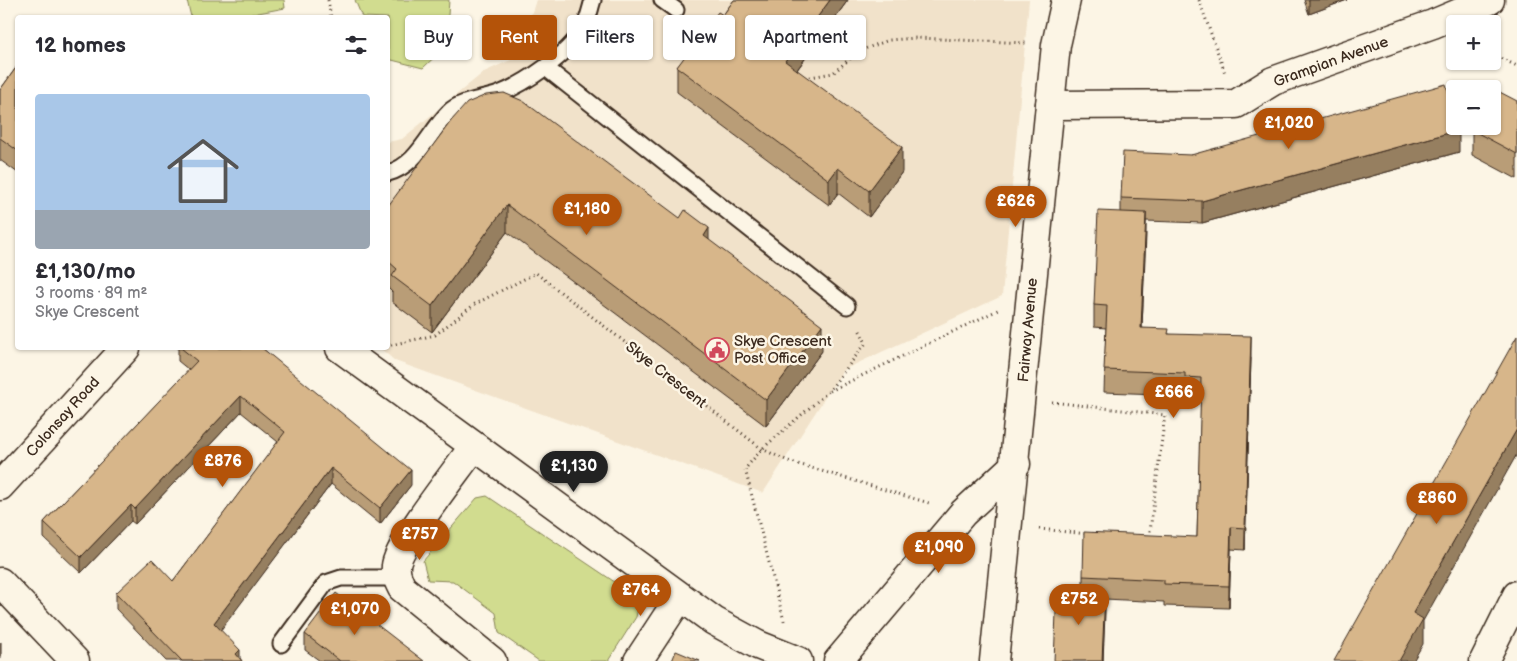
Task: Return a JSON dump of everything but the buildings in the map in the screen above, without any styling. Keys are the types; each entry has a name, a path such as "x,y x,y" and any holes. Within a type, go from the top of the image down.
{"street":[{"name":"Fairway Avenue","path":"994,661 1016,464 1056,45 1066,0"},
{"name":"Grampian Avenue","path":"1236,104 1273,81 1433,24 1490,0"},
{"path":"1050,105 1236,104"},
{"name":"Colonsay Road","path":"0,486 124,350"},
{"path":"343,350 714,621 758,645 796,660"},
{"path":"474,446 405,544 396,566 397,578 402,588 413,599 492,661"},
{"path":"838,661 963,513 1016,464"},
{"path":"0,582 75,661"},
{"path":"1484,661 1517,595"},
{"path":"638,661 680,597"}],"lane":[{"path":"390,172 401,169 420,150 450,111 472,101 499,94 546,68 583,29 593,0"},
{"path":"662,0 676,10"},
{"path":"546,68 847,306"},
{"path":"281,644 326,583 341,578 397,578"}],"path":[{"path":"328,0 330,15"},
{"path":"1199,0 1236,104"},
{"path":"796,74 804,78 833,73 859,52 889,40 917,38 1056,45"},
{"path":"1501,58 1517,66"},
{"name":"Skye Crescent","path":"390,345 435,335 475,304 536,273 762,449 788,461 963,513"},
{"path":"830,391 1031,294"},
{"path":"796,660 745,469 762,449 830,391 866,343 847,306"},
{"path":"1021,399 1165,415 1149,541 1140,540"},
{"path":"1008,526 1093,535"}],"shaded area":[{"path":"536,0 1029,0 1002,296 843,370 763,493 395,361 382,350 390,350 390,142 402,139 484,72 510,60 557,60 557,15 531,15"}],"green space":[{"path":"187,0 284,0 285,8 248,15 191,15"},
{"path":"355,0 449,0 448,15 405,15 405,60 431,60 423,68 390,60 390,15 361,15"},
{"path":"487,496 634,595 639,605 636,617 608,661 539,661 499,633 496,613 453,581 428,580 423,561 477,498"}],"place":[{"name":"Skye Crescent Post Office","path":"717,350"}]}
